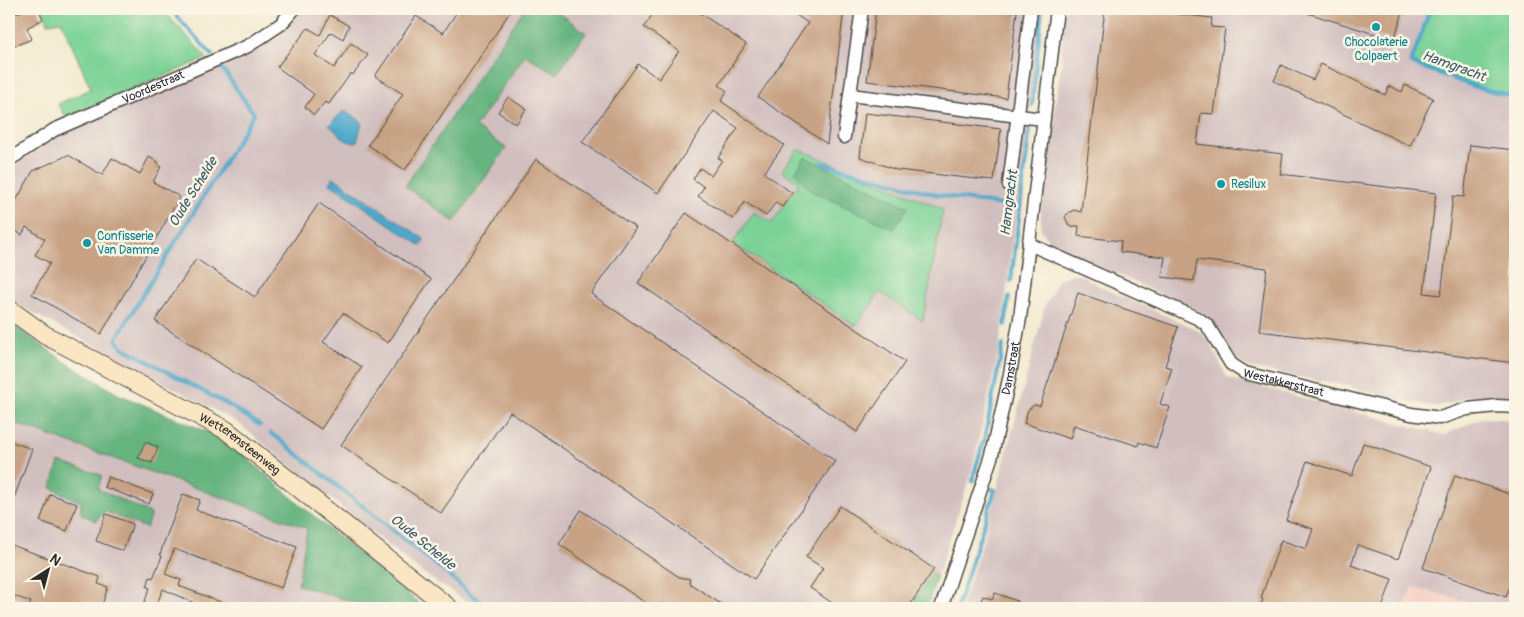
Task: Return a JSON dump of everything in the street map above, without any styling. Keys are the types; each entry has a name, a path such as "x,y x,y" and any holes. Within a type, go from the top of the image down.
{"street":[{"name":"Voordestraat","path":"9,160 54,130 248,46 282,24 294,9"},
{"path":"844,137 862,9"},
{"path":"1009,185 1031,9"},
{"name":"Damstraat","path":"941,608 992,455 1020,318 1057,9"},
{"path":"850,95 1043,119"},
{"name":"Westakkerstraat","path":"1029,244 1199,319 1207,325 1231,364 1245,373 1411,414 1440,418 1468,409 1496,406 1515,407"},
{"name":"Wetterensteenweg","path":"9,309 45,335 226,430 449,608"}],"shaded area":[{"path":"302,9 1040,9 1023,186 1016,214 999,350 971,473 927,608 477,608 421,572 237,422 9,300 9,169 59,135 260,47 276,38"},
{"path":"1065,9 1429,9 1410,64 1466,84 1515,98 1515,398 1467,396 1453,403 1435,406 1329,382 1251,368 1237,360 1205,314 1052,245 1041,230 1041,197 1061,68"},
{"path":"1072,274 1083,276 1105,289 1196,329 1209,340 1227,378 1444,435 1482,418 1515,420 1515,608 1492,608 1413,587 1404,608 961,608 984,539 1045,306 1059,279"},
{"path":"9,421 308,528 298,585 373,608 9,608"},
{"path":"1413,587 1492,608 1404,608"}],"green space":[{"path":"43,9 162,9 207,58 66,117 58,104 91,89 61,21 48,23"},
{"path":"524,9 558,9 557,11 586,33 557,74 525,55 475,127 506,148 454,222 405,186"},
{"path":"1429,9 1515,9 1515,98 1409,64"},
{"path":"798,149 943,209 923,321 880,292 856,326 733,243 754,212 772,223 799,183 782,171"},
{"path":"805,157 908,207 894,229 812,191 795,173"},
{"path":"9,322 64,361 118,394 220,437 425,608 373,608 298,585 307,528 9,421"},
{"path":"59,462 102,475 98,489 151,514 146,528 105,511 96,521 81,514 81,502 51,488"},
{"path":"931,573 937,576 927,608 908,608"}],"water":[{"path":"342,112 348,112 362,122 357,142 345,140 329,125"},
{"path":"333,177 424,239 421,246 329,183"}],"building":[{"path":"26,9 38,9 43,19 27,28 32,39 14,46 9,33 9,17"},
{"path":"459,9 512,9 405,170 368,145 403,94 375,76 416,16 443,33"},
{"path":"656,9 694,9 746,44 719,85 727,91 721,101 784,145 764,173 792,193 782,207 776,202 766,216 745,202 733,219 698,196 704,187 693,179 700,168 711,176 722,160 718,158 738,128 714,111 658,193 582,142 638,64 659,79 679,51 644,27"},
{"path":"787,9 844,9 827,144 758,97 808,23"},
{"path":"876,9 1017,11 1006,98 867,81"},
{"name":"Resilux","path":"1105,9 1160,9 1160,12 1212,18 1211,27 1225,28 1214,114 1201,113 1197,144 1283,154 1280,174 1436,193 1424,293 1441,295 1453,196 1464,197 1470,145 1515,150 1515,363 1259,331 1267,268 1197,260 1194,281 1162,277 1165,257 1120,252 1121,241 1078,236 1079,226 1069,226 1065,217 1074,210 1081,212"},
{"name":"Chocolaterie Colpaert","path":"1302,9 1404,9 1394,40 1301,11"},
{"path":"330,15 349,26 343,39 331,32 315,55 334,68 351,43 368,55 353,75 351,73 329,104 325,102 314,115 305,107 314,94 277,67 308,28 320,35"},
{"path":"1321,64 1385,95 1389,86 1402,92 1405,85 1433,98 1410,146 1274,81 1281,65 1313,80"},
{"path":"508,97 526,109 516,124 498,112"},
{"path":"865,113 1001,129 994,181 897,170 860,157"},
{"name":"Confisserie Van Damme","path":"68,155 102,175 112,158 140,174 149,157 159,163 157,165 161,167 153,182 180,197 101,334 32,294 50,263 35,255 45,239 26,227 22,235 9,227 9,213 33,171"},
{"path":"536,159 636,228 591,294 835,461 754,579 510,412 441,513 341,445"},
{"path":"319,203 431,279 388,343 343,313 323,342 362,367 321,429 155,321 196,259 255,297"},
{"path":"686,213 905,362 857,432 638,283"},
{"path":"1078,293 1178,327 1165,366 1172,368 1160,404 1170,407 1156,448 1139,442 1138,446 1074,425 1070,439 1024,423 1028,410 1034,405 1040,406"},
{"path":"9,441 32,449 10,509 9,509"},
{"path":"145,442 158,447 152,463 138,458"},
{"path":"1363,443 1431,467 1398,559 1358,545 1351,565 1392,579 1382,608 1260,608 1263,599 1261,598 1281,540 1306,549 1313,529 1286,520 1307,461 1352,476"},
{"path":"1455,475 1515,496 1515,591 1509,589 1506,597 1423,568"},
{"path":"108,477 153,494 149,504 104,487"},
{"path":"50,494 77,504 67,531 40,521"},
{"path":"183,494 200,500 196,510 297,547 281,588 174,549 165,574 181,580 179,586 236,608 205,608 163,589 155,608 142,608 150,588 147,587 150,577 153,578 162,556 160,555 163,545"},
{"path":"840,506 934,569 908,608 840,608 810,588 823,568 806,557"},
{"path":"581,510 679,577 690,579 689,583 727,608 668,608 662,603 659,608 653,608 559,544"},
{"path":"106,514 133,524 123,551 96,541"},
{"path":"9,544 100,577 98,584 108,587 101,608 28,608 31,602 9,594"},
{"path":"995,593 1017,601 1015,608 978,608 983,596 992,599"}],"waterway":[{"name":"Oude Schelde","path":"170,9 212,55"},
{"name":"Hamgracht","path":"1430,9 1411,63 1476,87 1515,97"},
{"name":"Hamgracht","path":"1032,105 1042,10"},
{"name":"Oude Schelde","path":"222,68 254,114 116,339 122,347 230,406 260,425"},
{"name":"Hamgracht","path":"1011,281 1030,128"},
{"path":"821,163 938,195 1020,208"},
{"name":"Hamgracht","path":"1005,325 1009,297"},
{"name":"Hamgracht","path":"972,481 985,436 1003,345"},
{"name":"Oude Schelde","path":"271,433 471,595 493,608"},
{"name":"Hamgracht","path":"957,608 995,490 992,489"}],"place":[{"name":"Chocolaterie Colpaert","path":"1376,27"},
{"name":"Resilux","path":"1221,184"},
{"name":"Confisserie Van Damme","path":"87,243"}]}
